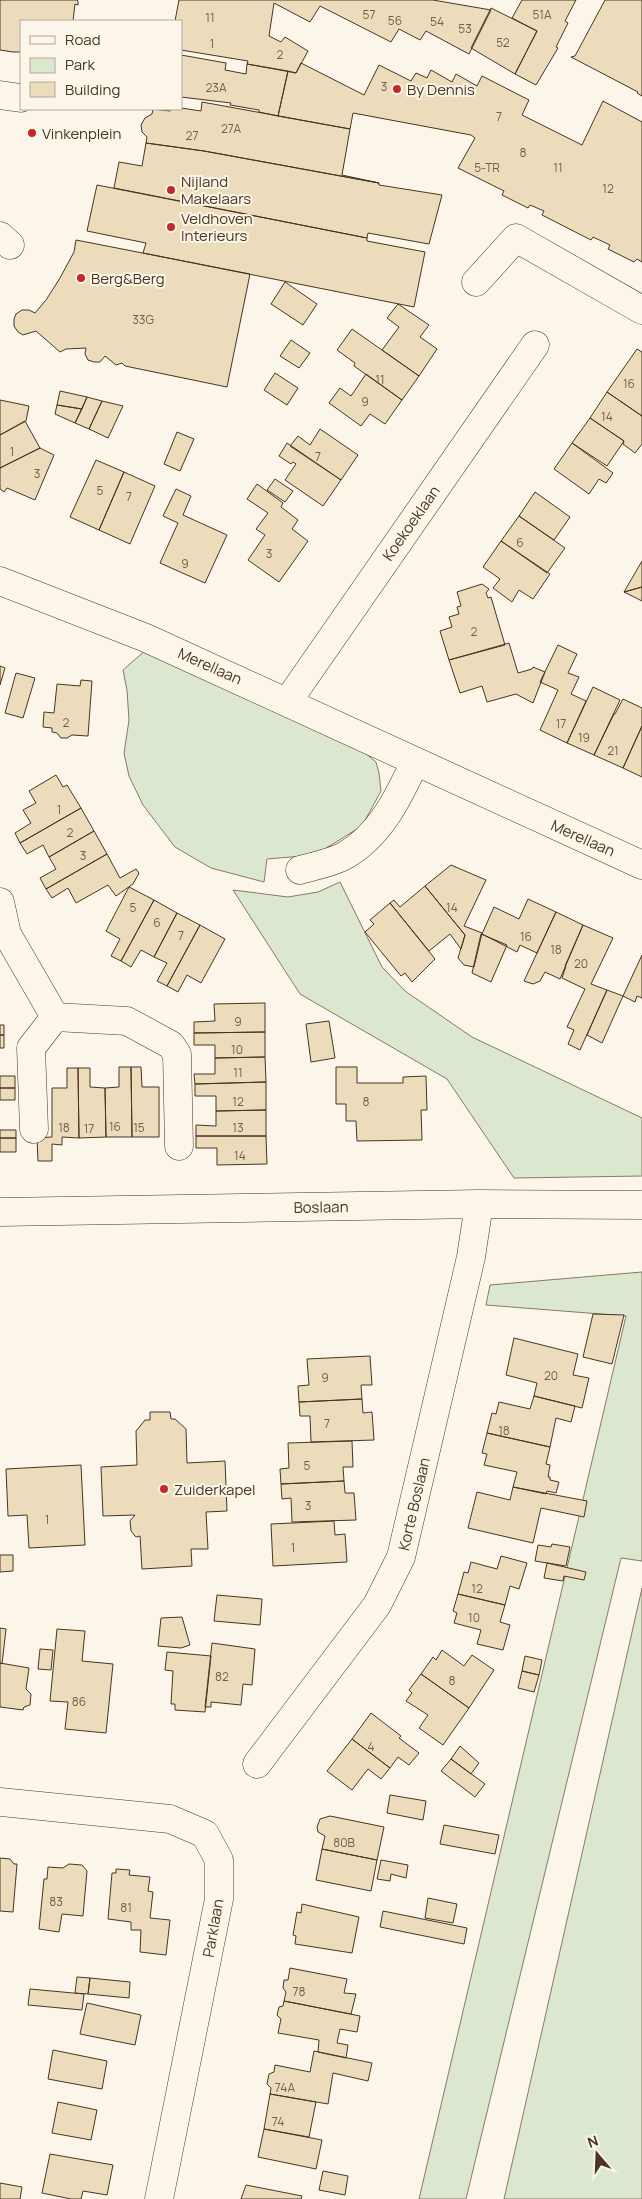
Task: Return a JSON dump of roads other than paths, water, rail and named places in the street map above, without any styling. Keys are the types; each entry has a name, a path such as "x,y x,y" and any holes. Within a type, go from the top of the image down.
{"street":[{"path":"0,95 20,98"},
{"path":"476,282 516,238 642,310"},
{"name":"Koekoeklaan","path":"288,701 535,345"},
{"name":"Merellaan","path":"0,581 146,638 288,701 415,762 642,865"},
{"path":"300,870 343,856 372,834 396,802 415,762"},
{"path":"0,902 7,934 55,1017"},
{"path":"34,1129 31,1048 55,1017"},
{"path":"55,1017 127,1021 171,1045 177,1054 179,1146"},
{"name":"Boslaan","path":"0,1212 479,1204 642,1205"},
{"name":"Korte Boslaan","path":"258,1764 377,1606 401,1557 471,1257 479,1204"},
{"name":"Parklaan","path":"0,1802 170,1819 205,1834 219,1860 219,1899 159,2199"}],"place":[{"name":"By Dennis","path":"397,89"},
{"name":"Vinkenplein","path":"32,133"},
{"name":"Nijland Makelaars","path":"171,190"},
{"name":"Veldhoven Interieurs","path":"171,227"},
{"name":"Berg&Berg","path":"81,278"},
{"name":"Zuiderkapel","path":"164,1489"}]}
